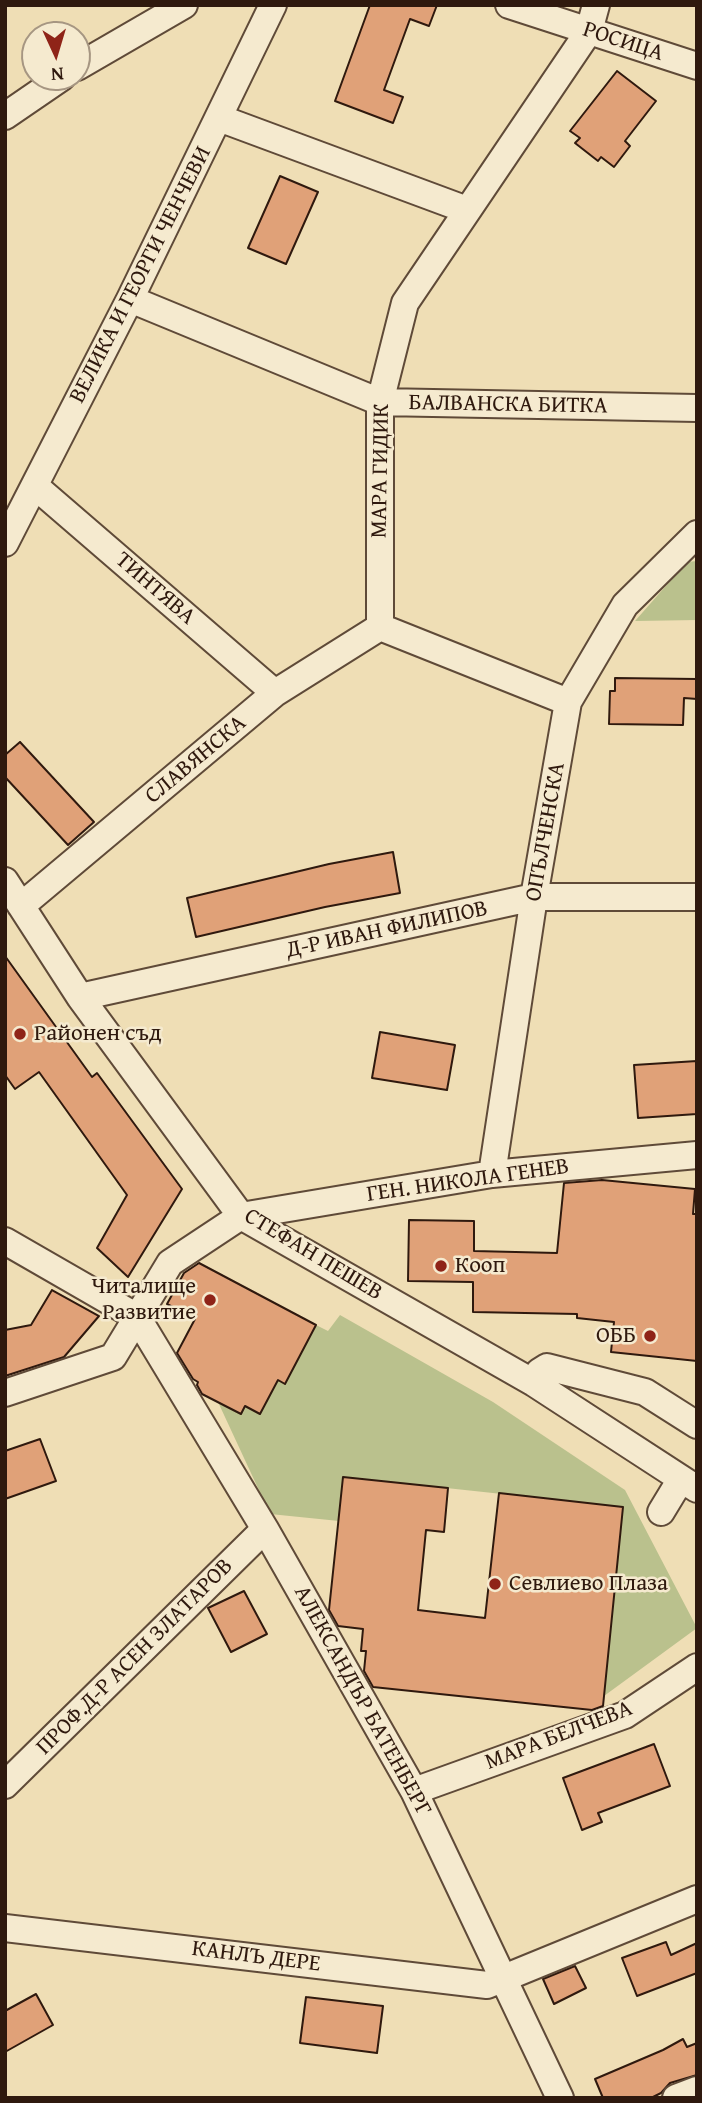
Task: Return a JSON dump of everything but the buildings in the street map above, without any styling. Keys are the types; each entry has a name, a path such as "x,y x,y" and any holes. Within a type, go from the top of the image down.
{"street":[{"path":"91,56 146,15 184,5"},
{"name":"ВЕЛИКА И ГЕОРГИ ЧЕНЧЕВИ","path":"5,542 130,299 272,5"},
{"name":"РОСИЦА","path":"509,5 697,66"},
{"name":"МАРА ГИДИК","path":"380,627 380,402 405,303 589,31 596,5"},
{"path":"5,116 42,91"},
{"path":"219,118 467,210"},
{"name":"БАЛВАНСКА БИТКА","path":"130,299 380,402 697,408"},
{"name":"ТИНТЯВА","path":"35,485 275,693"},
{"name":"ОПЪЛЧЕНСКА","path":"492,1174 534,897 568,702 625,605 697,534"},
{"path":"380,627 568,702"},
{"name":"СЛАВЯНСКА","path":"21,906 275,693 380,627"},
{"name":"СТЕФАН ПЕШЕВ","path":"5,881 80,997 241,1216 534,1383 689,1484"},
{"name":"Д-Р ИВАН ФИЛИПОВ","path":"80,997 534,897 697,897"},
{"path":"684,1156 679,1165 697,1168"},
{"name":"ГЕН. НИКОЛА ГЕНЕВ","path":"241,1216 492,1174 684,1156"},
{"path":"5,1393 113,1357 170,1263 241,1216"},
{"path":"5,1241 137,1317"},
{"name":"АЛЕКСАНДЪР БАТЕНБЕРГ","path":"137,1317 265,1529 414,1791 560,2098"},
{"path":"534,1383 539,1372 548,1367 645,1392 697,1425"},
{"path":"661,1512 689,1484"},
{"name":"ПРОФ.Д-Р АСЕН ЗЛАТАРОВ","path":"5,1785 265,1529"},
{"name":"МАРА БЕЛЧЕВА","path":"414,1791 625,1715 697,1667"},
{"name":"КАНЛЪ ДЕРЕ","path":"5,1928 487,1985 697,1899"},
{"path":"676,2098 697,2090"}],"green space":[{"path":"697,561 697,620 635,621 687,562"},
{"path":"340,1315 493,1402 625,1490 697,1628 604,1696 623,1507 344,1477 339,1521 270,1514 218,1402 240,1414 245,1406 260,1414 278,1380 285,1383 316,1325 328,1331"}],"place":[{"name":"Районен съд","path":"20,1034"},
{"name":"Кооп","path":"441,1266"},
{"name":"Читалище Развитие","path":"210,1300"},
{"name":"ОББ","path":"650,1336"},
{"name":"Севлиево Плаза","path":"495,1584"}]}
